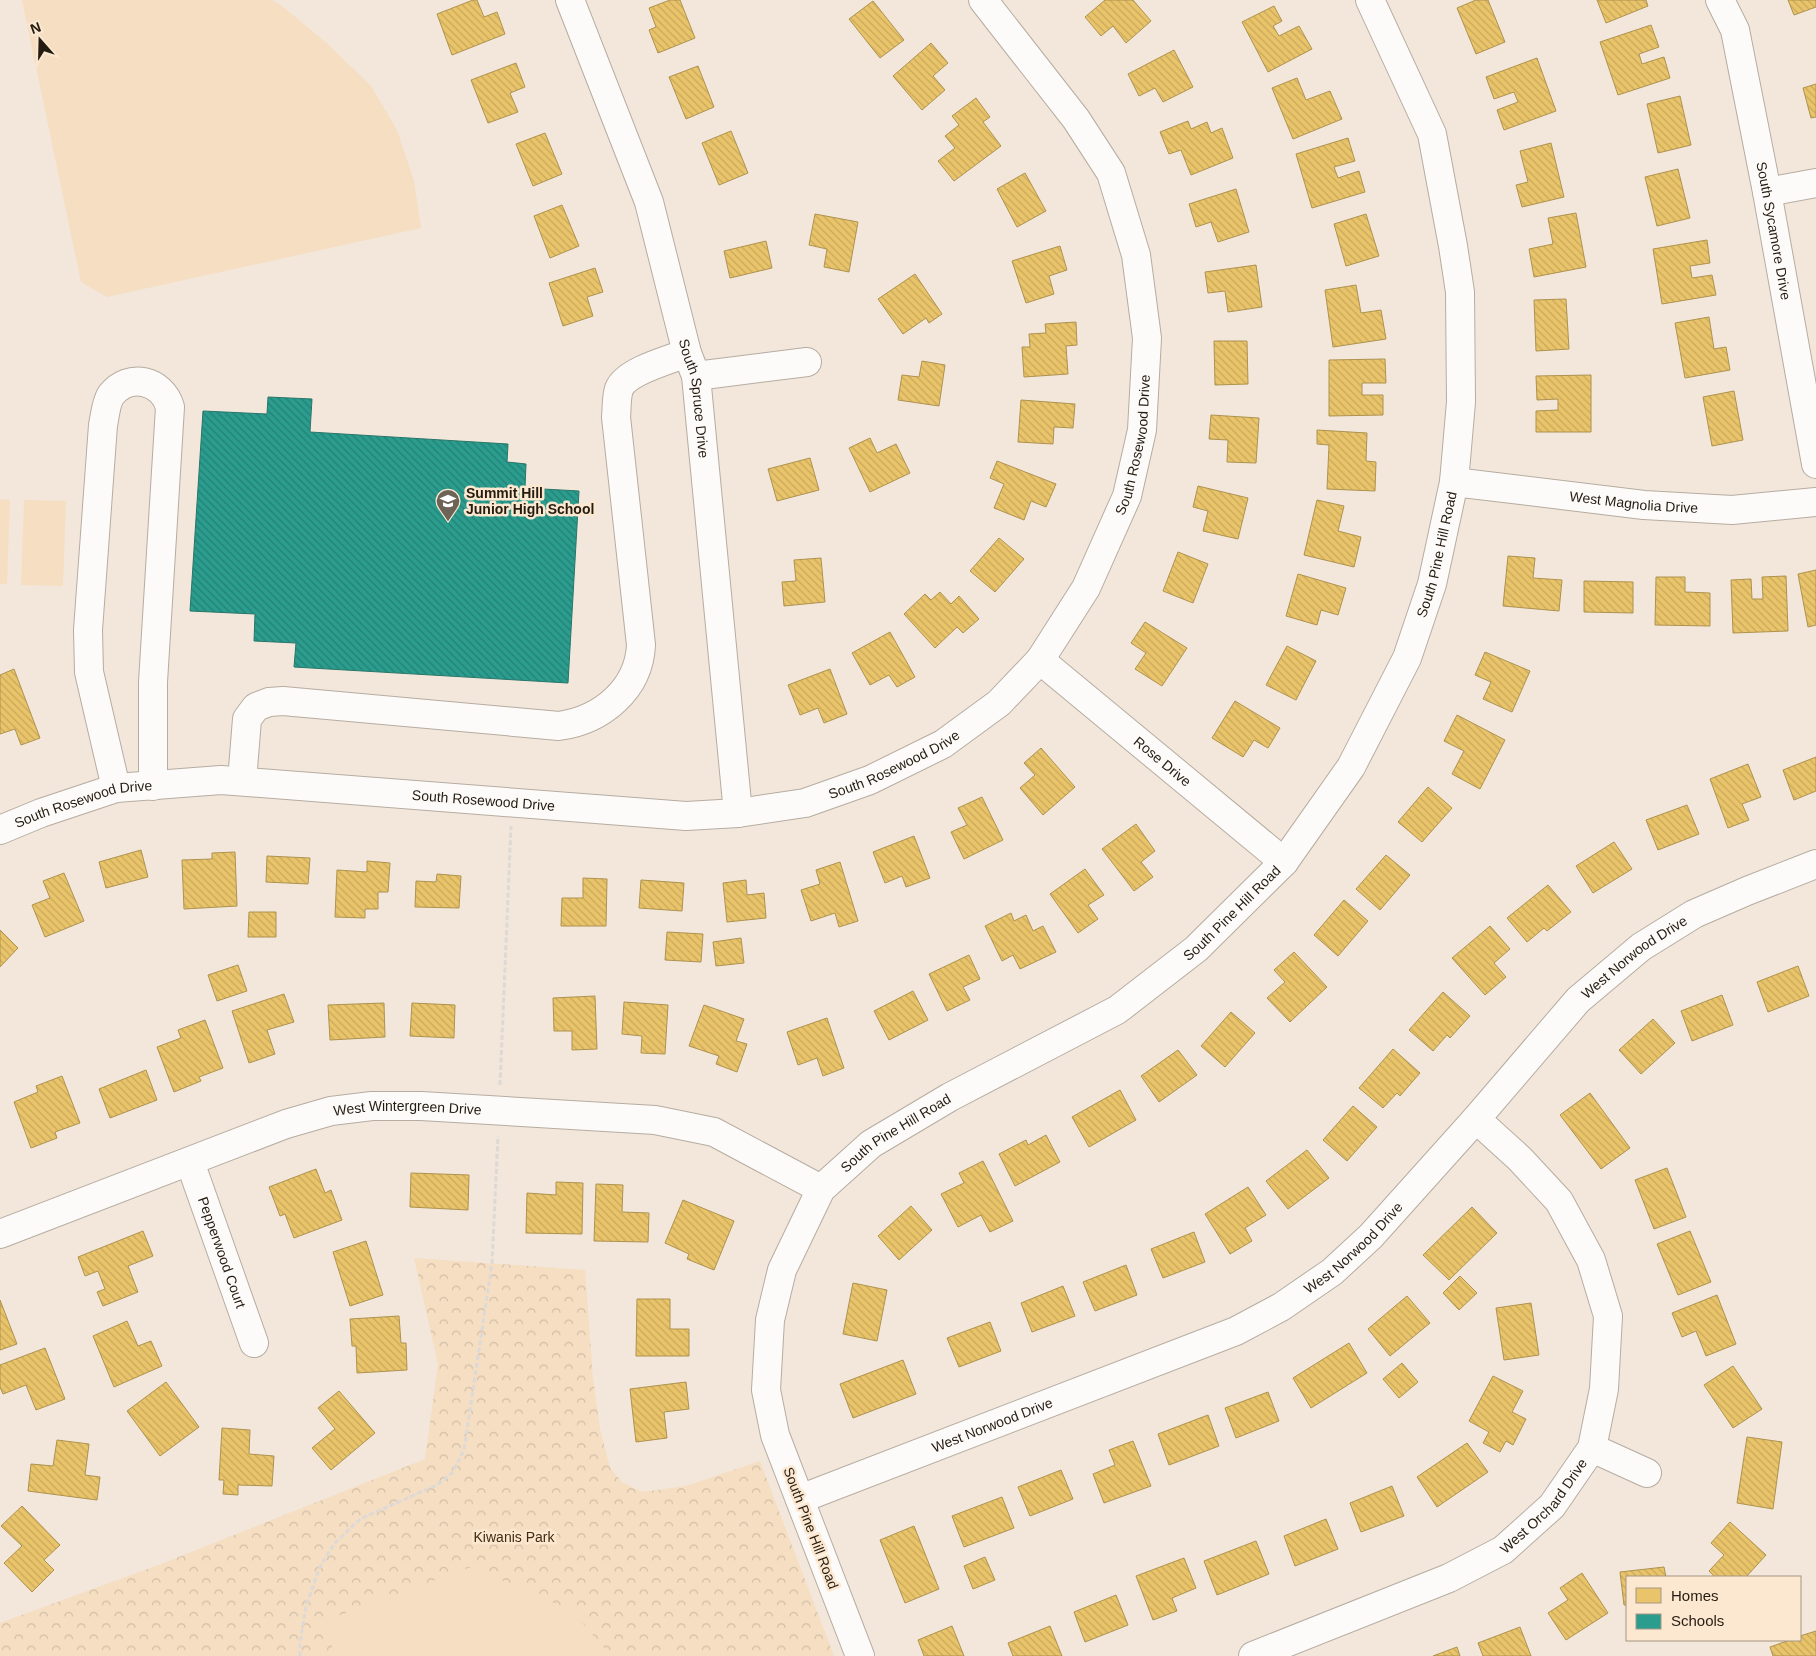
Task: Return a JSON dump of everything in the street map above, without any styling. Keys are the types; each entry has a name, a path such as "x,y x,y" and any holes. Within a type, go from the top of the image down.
{"street":[{"name":"South Spruce Drive","path":"570,0 649,202 692,364 738,813"},
{"name":"South Rosewood Drive","path":"0,830 116,788 220,780 686,816 738,813 806,803 870,780 943,744 1000,702 1040,660 1086,588 1127,496 1142,430 1147,338 1136,255 1111,173 1076,119 983,0"},
{"name":"South Pine Hill Road","path":"860,1656 775,1435 766,1390 770,1320 782,1270 821,1189 871,1144 950,1097 1117,1010 1196,949 1284,862 1352,767 1408,658 1432,584 1454,482 1461,402 1460,292 1432,134 1370,0"},
{"name":"South Sycamore Drive","path":"1720,0 1735,30 1768,192 1816,464"},
{"path":"1768,192 1816,184"},
{"path":"242,781 247,719 256,707 269,702 293,702 560,726 574,724 594,716 625,691 638,666 641,645 616,417 619,389 627,378 692,364 807,362"},
{"path":"116,788 89,672 88,630 103,425 110,397 118,387 131,382 144,381 153,384 168,399 170,406 154,682 153,786"},
{"name":"West Magnolia Drive","path":"1454,482 1644,505 1732,510 1816,502"},
{"name":"Rose Drive","path":"1040,660 1284,862"},
{"name":"West Norwood Drive","path":"800,1499 1236,1331 1281,1307 1332,1272 1371,1236 1476,1119 1578,1000 1641,947 1694,914 1747,890 1816,864"},
{"name":"West Wintergreen Drive","path":"0,1234 286,1124 331,1111 372,1106 421,1106 655,1120 714,1132 821,1189"},
{"name":"West Orchard Drive","path":"1253,1656 1449,1578 1503,1550 1552,1506 1592,1448 1604,1389 1608,1316 1591,1260 1559,1201 1520,1158 1476,1119"},
{"name":"Pepperwood Court","path":"190,1162 254,1343"},
{"path":"1592,1448 1646,1473"}],"path":[{"path":"300,1656 300,1643 306,1606 320,1567 334,1544 360,1519 437,1485 452,1473 464,1450 492,1263 496,1207 511,825"}],"green space":[{"path":"22,0 272,0 281,5 329,45 371,86 397,130 414,181 421,228 107,297 81,282"},
{"path":"0,499 10,500 7,584 0,584"},
{"path":"24,500 66,501 63,586 21,585"},
{"name":"Kiwanis Park","path":"414,1258 585,1270 593,1378 600,1429 610,1468 622,1482 642,1492 686,1486 760,1461 834,1656 0,1656 0,1623 161,1564 425,1459 438,1364"},
{"path":"471,1567 572,1611 611,1656 335,1656 324,1621"}],"building: Homes":[{"path":"477,0 484,17 497,12 505,34 452,55 437,14"},
{"path":"670,0 680,0 695,38 658,53 649,30 656,27 649,8"},
{"path":"1105,0 1133,0 1151,21 1126,43 1113,26 1101,36 1085,17"},
{"path":"1476,0 1488,0 1505,42 1476,54 1457,8"},
{"path":"1597,0 1646,0 1648,6 1606,23"},
{"path":"1788,0 1816,0 1816,7 1794,15"},
{"path":"873,1 904,40 880,58 849,19"},
{"path":"1274,6 1282,21 1273,26 1279,36 1299,26 1312,49 1268,72 1242,22"},
{"path":"1651,25 1659,47 1639,54 1642,64 1664,57 1670,78 1618,95 1600,42"},
{"path":"931,43 948,63 933,76 945,90 922,110 893,76"},
{"path":"1174,50 1193,87 1163,102 1155,88 1139,96 1128,74"},
{"path":"1537,58 1556,111 1504,130 1497,110 1518,102 1514,92 1494,99 1486,77"},
{"path":"516,63 525,87 510,93 518,112 488,123 471,80"},
{"path":"698,66 714,107 686,119 669,77"},
{"path":"1297,78 1306,100 1330,91 1342,119 1293,139 1272,88"},
{"path":"1816,84 1816,117 1811,118 1803,88"},
{"path":"1680,96 1691,145 1658,153 1647,104"},
{"path":"976,98 990,117 983,122 1001,146 954,181 938,161 955,148 945,136 959,125 952,116"},
{"path":"1188,121 1191,129 1207,122 1211,133 1222,128 1233,158 1191,175 1181,150 1169,154 1160,132"},
{"path":"731,131 748,173 719,185 702,143"},
{"path":"545,133 562,174 533,186 516,144"},
{"path":"1348,138 1355,161 1334,167 1338,178 1359,171 1365,192 1312,208 1296,154"},
{"path":"1551,143 1564,197 1522,207 1516,185 1528,182 1520,151"},
{"path":"1678,169 1690,218 1657,226 1645,177"},
{"path":"1025,173 1046,211 1017,227 997,189"},
{"path":"1236,189 1249,232 1218,242 1211,222 1196,227 1189,204"},
{"path":"562,205 579,246 550,258 534,216"},
{"path":"1576,213 1586,267 1534,277 1529,249 1553,244 1548,218"},
{"path":"815,214 858,222 849,272 824,267 827,249 809,245"},
{"path":"1366,214 1379,256 1346,266 1334,224"},
{"path":"1707,240 1710,263 1690,266 1692,278 1712,275 1716,295 1662,304 1653,249"},
{"path":"766,241 772,268 730,278 724,251"},
{"path":"1060,246 1067,270 1049,276 1054,294 1026,303 1012,261"},
{"path":"1256,265 1262,307 1228,312 1225,291 1208,293 1205,272"},
{"path":"595,268 603,292 587,297 593,316 563,326 549,283"},
{"path":"915,274 942,314 929,323 926,318 903,334 878,299"},
{"path":"1356,285 1361,313 1381,310 1386,339 1333,347 1325,290"},
{"path":"1566,299 1569,349 1536,351 1534,300"},
{"path":"1709,317 1714,349 1726,347 1730,370 1685,378 1675,323"},
{"path":"1076,322 1077,345 1066,346 1068,374 1024,377 1022,347 1030,347 1029,334 1046,333 1045,324"},
{"path":"1214,341 1247,341 1248,384 1215,385"},
{"path":"1385,359 1386,383 1362,383 1362,395 1383,395 1383,415 1329,416 1329,360"},
{"path":"922,361 945,365 939,406 898,400 902,375 919,377"},
{"path":"1591,375 1591,432 1536,432 1536,411 1558,410 1558,399 1537,400 1536,376"},
{"path":"1734,391 1743,440 1712,446 1703,397"},
{"path":"1021,400 1075,404 1073,428 1054,427 1053,444 1018,442"},
{"path":"1211,415 1259,418 1256,463 1227,462 1228,440 1209,439"},
{"path":"1317,430 1367,433 1366,461 1376,462 1375,491 1327,489 1329,445 1317,444"},
{"path":"870,438 877,453 896,444 910,473 870,492 849,448"},
{"path":"810,458 819,490 777,501 768,469"},
{"path":"997,461 1056,484 1046,507 1031,501 1024,520 994,508 1004,484 990,478"},
{"path":"1198,486 1248,498 1238,539 1203,531 1208,511 1193,507"},
{"path":"1317,500 1344,506 1338,531 1361,537 1354,567 1304,555"},
{"path":"999,538 1024,559 995,592 970,571"},
{"path":"1178,552 1208,564 1193,603 1163,591"},
{"path":"1508,556 1535,558 1533,578 1562,580 1559,611 1503,606"},
{"path":"821,558 825,602 784,606 782,582 796,581 794,560"},
{"path":"1816,570 1816,625 1808,627 1798,574"},
{"path":"1298,574 1346,588 1338,615 1321,610 1317,625 1286,616"},
{"path":"1786,576 1788,631 1733,633 1731,580 1751,579 1752,599 1763,599 1762,577"},
{"path":"1656,577 1685,577 1685,592 1710,593 1710,626 1655,625"},
{"path":"1584,581 1633,582 1633,613 1584,612"},
{"path":"940,592 951,604 959,596 979,619 963,633 957,627 935,648 904,614 925,594 931,600"},
{"path":"1145,622 1187,648 1162,686 1135,669 1146,653 1131,643"},
{"path":"890,632 915,677 897,687 889,675 870,685 852,653"},
{"path":"1287,646 1316,661 1296,700 1266,685"},
{"path":"1485,652 1530,671 1512,712 1483,699 1491,682 1475,675"},
{"path":"14,669 40,738 21,745 15,729 0,734 0,675"},
{"path":"830,669 847,714 824,723 818,708 800,715 788,685"},
{"path":"1235,701 1280,728 1268,748 1254,740 1243,757 1212,738"},
{"path":"1457,715 1505,740 1480,789 1452,774 1464,751 1444,741"},
{"path":"1041,748 1075,787 1043,815 1020,788 1035,775 1024,763"},
{"path":"1816,757 1816,791 1794,800 1783,770"},
{"path":"1748,764 1761,797 1742,804 1749,820 1728,828 1710,779"},
{"path":"1428,787 1452,808 1422,842 1398,822"},
{"path":"982,797 1003,840 964,859 951,832 967,825 958,808"},
{"path":"1687,805 1699,834 1658,850 1646,820"},
{"path":"1136,824 1155,851 1141,862 1153,877 1134,891 1102,849"},
{"path":"914,836 930,878 906,887 902,876 885,883 873,852"},
{"path":"1614,842 1632,869 1593,893 1576,866"},
{"path":"141,850 148,877 106,888 99,862"},
{"path":"235,852 237,906 184,909 182,860 212,859 212,853"},
{"path":"1386,855 1410,875 1380,910 1356,889"},
{"path":"267,856 310,858 308,884 266,882"},
{"path":"367,861 390,863 388,892 378,892 378,909 365,909 365,918 335,917 337,870 367,872"},
{"path":"840,862 858,921 839,927 835,913 811,921 801,890 820,884 816,870"},
{"path":"1085,869 1104,895 1088,905 1098,919 1078,933 1050,894"},
{"path":"64,873 84,921 45,937 32,905 50,898 43,881"},
{"path":"437,874 461,876 459,908 415,907 416,881 436,882"},
{"path":"583,878 607,879 606,926 561,926 562,898 583,898"},
{"path":"641,880 684,883 682,911 639,908"},
{"path":"746,880 747,895 764,893 766,918 727,922 723,883"},
{"path":"1548,885 1571,912 1547,931 1544,928 1527,942 1507,918"},
{"path":"1344,900 1368,921 1338,956 1314,935"},
{"path":"249,912 276,912 276,937 248,937"},
{"path":"1011,913 1014,921 1026,915 1033,931 1043,926 1056,952 1020,969 1013,955 1002,961 985,926"},
{"path":"1490,926 1510,949 1494,963 1506,977 1485,995 1452,958"},
{"path":"0,930 18,948 0,967"},
{"path":"667,932 703,934 701,962 665,960"},
{"path":"741,938 744,963 716,966 713,942"},
{"path":"1294,952 1327,987 1290,1022 1267,998 1285,982 1274,970"},
{"path":"969,955 980,979 963,987 970,1000 947,1011 929,974"},
{"path":"238,965 247,991 217,1001 208,975"},
{"path":"1798,966 1809,996 1768,1012 1757,982"},
{"path":"913,991 928,1020 889,1040 874,1011"},
{"path":"1443,992 1470,1016 1450,1038 1447,1035 1433,1051 1409,1030"},
{"path":"284,994 294,1022 267,1030 275,1054 249,1063 232,1011"},
{"path":"1722,995 1733,1025 1692,1041 1681,1011"},
{"path":"595,996 597,1049 572,1050 572,1031 554,1031 553,998"},
{"path":"624,1002 668,1005 665,1054 641,1053 642,1036 622,1034"},
{"path":"384,1003 385,1037 330,1040 328,1005"},
{"path":"412,1003 455,1005 454,1038 410,1036"},
{"path":"704,1005 744,1019 736,1041 747,1044 737,1072 716,1064 719,1056 689,1046"},
{"path":"1231,1012 1255,1033 1225,1067 1201,1046"},
{"path":"827,1018 844,1068 823,1076 817,1058 798,1065 787,1032"},
{"path":"1653,1019 1675,1043 1641,1074 1619,1050"},
{"path":"205,1020 223,1068 199,1077 201,1081 174,1092 157,1047 181,1038 178,1030"},
{"path":"1393,1049 1420,1073 1400,1096 1397,1093 1383,1108 1359,1088"},
{"path":"1178,1050 1197,1075 1159,1102 1141,1076"},
{"path":"146,1070 157,1100 110,1118 99,1089"},
{"path":"62,1076 80,1123 55,1132 57,1138 31,1148 14,1102 38,1092 36,1086"},
{"path":"1120,1090 1136,1120 1089,1147 1072,1117"},
{"path":"1590,1093 1630,1148 1601,1169 1560,1115"},
{"path":"1353,1106 1377,1127 1347,1161 1323,1140"},
{"path":"1046,1135 1060,1162 1015,1186 999,1154 1026,1140 1028,1145"},
{"path":"1307,1150 1329,1178 1288,1209 1266,1181"},
{"path":"983,1161 1013,1221 990,1232 981,1215 958,1227 941,1194 964,1183 959,1173"},
{"path":"1667,1168 1686,1217 1654,1229 1635,1180"},
{"path":"316,1169 325,1193 331,1190 342,1220 294,1238 285,1214 280,1216 269,1187"},
{"path":"411,1173 469,1175 468,1210 410,1207"},
{"path":"556,1182 583,1183 582,1234 526,1233 527,1193 556,1195"},
{"path":"596,1184 623,1185 622,1212 649,1213 648,1242 594,1241"},
{"path":"1248,1187 1266,1215 1245,1228 1252,1241 1230,1254 1205,1214"},
{"path":"683,1200 734,1221 714,1270 687,1259 689,1254 665,1243"},
{"path":"911,1206 932,1230 899,1260 878,1236"},
{"path":"1472,1207 1497,1233 1449,1280 1423,1255"},
{"path":"143,1231 153,1256 128,1266 138,1292 103,1306 97,1292 105,1289 98,1271 85,1276 78,1257"},
{"path":"1690,1231 1711,1282 1678,1295 1657,1244"},
{"path":"1194,1232 1205,1262 1163,1278 1151,1249"},
{"path":"366,1241 383,1295 350,1306 333,1252"},
{"path":"1126,1265 1137,1295 1095,1311 1083,1282"},
{"path":"1460,1276 1477,1293 1459,1310 1443,1293"},
{"path":"853,1283 887,1290 877,1341 843,1334"},
{"path":"1063,1286 1075,1316 1032,1332 1021,1303"},
{"path":"1717,1295 1736,1344 1706,1356 1696,1331 1682,1337 1672,1313"},
{"path":"1407,1296 1430,1323 1390,1356 1368,1329"},
{"path":"637,1299 670,1299 670,1329 689,1329 689,1356 636,1356"},
{"path":"0,1300 17,1344 0,1350"},
{"path":"1531,1303 1539,1355 1504,1360 1496,1308"},
{"path":"399,1316 401,1343 406,1343 407,1370 357,1373 356,1346 352,1346 350,1319"},
{"path":"127,1321 138,1346 151,1341 162,1366 114,1387 93,1336"},
{"path":"990,1322 1001,1351 959,1367 947,1338"},
{"path":"1349,1343 1367,1373 1311,1408 1293,1378"},
{"path":"45,1348 65,1399 36,1410 26,1385 3,1394 0,1387 0,1365"},
{"path":"903,1360 916,1394 853,1418 840,1384"},
{"path":"1402,1363 1418,1382 1399,1398 1383,1379"},
{"path":"1733,1366 1762,1409 1733,1428 1704,1385"},
{"path":"1493,1376 1523,1391 1512,1412 1526,1419 1513,1445 1506,1441 1500,1452 1483,1443 1489,1432 1469,1421"},
{"path":"166,1382 199,1427 160,1456 127,1411"},
{"path":"686,1382 689,1409 664,1412 667,1438 636,1442 630,1389"},
{"path":"339,1391 375,1433 331,1470 312,1448 335,1429 318,1408"},
{"path":"1268,1392 1279,1421 1236,1438 1225,1408"},
{"path":"1208,1415 1219,1446 1169,1465 1158,1434"},
{"path":"222,1428 250,1430 249,1454 274,1456 272,1486 238,1485 238,1495 223,1494 224,1480 219,1480"},
{"path":"1747,1437 1782,1442 1773,1509 1737,1503"},
{"path":"57,1440 89,1444 85,1475 100,1477 97,1500 28,1491 31,1464 53,1466"},
{"path":"1133,1441 1151,1486 1104,1503 1093,1474 1115,1465 1109,1450"},
{"path":"1467,1443 1488,1472 1437,1507 1417,1477"},
{"path":"1061,1470 1073,1499 1030,1516 1018,1487"},
{"path":"1392,1486 1404,1516 1361,1532 1350,1503"},
{"path":"1002,1497 1014,1528 964,1547 952,1516"},
{"path":"22,1506 60,1545 44,1560 54,1570 32,1592 4,1563 22,1546 1,1526"},
{"path":"1326,1519 1338,1549 1295,1566 1284,1536"},
{"path":"1730,1522 1766,1555 1747,1576 1714,1576 1709,1571 1724,1555 1711,1543"},
{"path":"914,1526 939,1589 905,1603 880,1540"},
{"path":"1256,1541 1269,1574 1217,1595 1204,1561"},
{"path":"985,1557 995,1580 973,1589 964,1566"},
{"path":"1184,1558 1196,1588 1172,1598 1177,1611 1153,1620 1136,1576"},
{"path":"1664,1567 1666,1576 1626,1576 1626,1605 1624,1605 1620,1572"},
{"path":"1582,1573 1608,1613 1566,1640 1548,1613 1568,1600 1560,1588"},
{"path":"1116,1595 1128,1625 1085,1642 1074,1612"},
{"path":"952,1626 964,1656 924,1656 918,1640"},
{"path":"1050,1626 1062,1656 1013,1656 1008,1643"},
{"path":"1520,1627 1531,1656 1483,1656 1478,1643"},
{"path":"1816,1631 1816,1656 1773,1656 1770,1647 1787,1641 1801,1641 1801,1636"},
{"path":"1457,1647 1460,1656 1433,1656"}],"building: Schools":[{"path":"268,397 312,399 310,432 508,444 507,462 526,464 525,488 579,491 568,683 294,667 296,643 254,641 255,614 190,611 203,411 267,414"}],"place":[{"name":"Summit Hill Junior High School","path":"448,522"}]}
